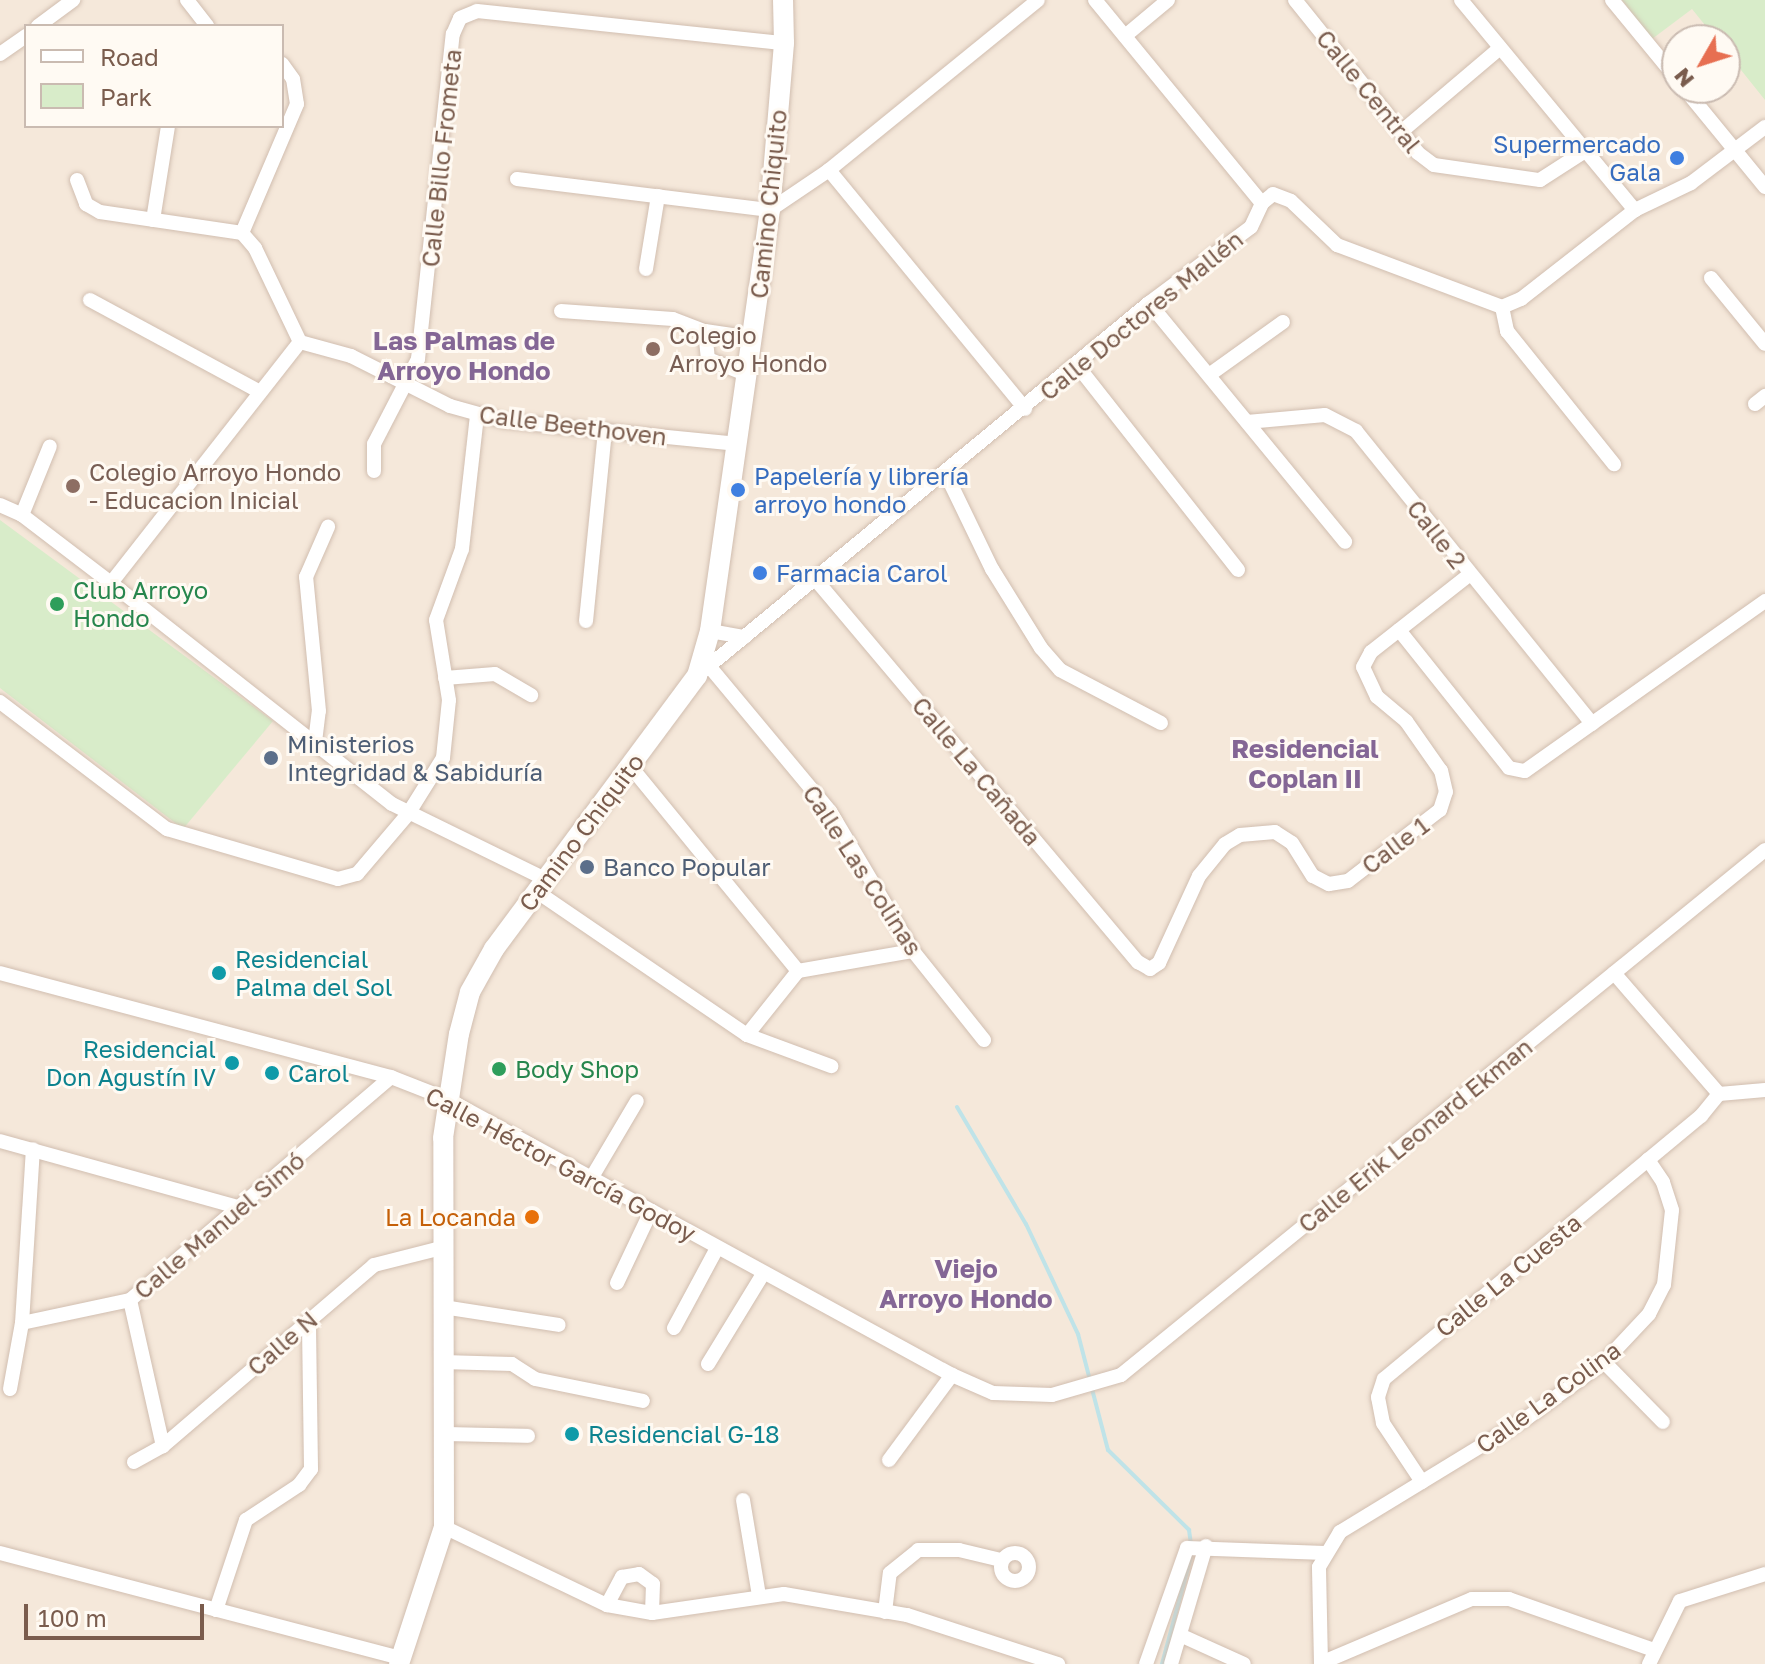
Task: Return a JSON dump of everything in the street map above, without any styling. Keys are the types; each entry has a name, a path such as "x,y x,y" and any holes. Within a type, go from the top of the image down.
{"main road":[{"name":"Camino Chiquito","path":"400,1661 444,1527 441,1248 447,1099 470,992 541,885 703,671 739,444 770,210 784,43 783,0"}],"street":[{"path":"41,24 73,0"},
{"path":"187,0 205,24"},
{"path":"517,179 770,210 829,170 1038,0"},
{"path":"1095,0 1262,203 1281,194 1337,245 1502,307 1521,299 1635,210 1691,183 1765,127"},
{"path":"1125,36 1168,0"},
{"name":"Calle Central","path":"1295,0 1401,132 1434,165 1529,179 1551,177 1585,151"},
{"path":"1461,0 1635,210"},
{"path":"1612,0 1661,60"},
{"name":"Calle Billo Frometa","path":"374,471 374,444 418,359 453,34 460,18 477,11 784,43"},
{"path":"0,54 24,37"},
{"path":"1401,132 1500,48"},
{"path":"242,233 297,104 293,79 284,67"},
{"path":"1697,104 1765,187"},
{"path":"153,220 168,128"},
{"path":"829,170 1025,409"},
{"path":"77,180 83,199 95,210 242,233 255,248 300,342 258,391 111,583"},
{"path":"646,269 658,196"},
{"name":"Calle Doctores Mallén","path":"703,671 1025,409 1149,303 1251,227 1262,203"},
{"path":"1711,278 1765,344"},
{"path":"90,300 258,391"},
{"path":"1149,303 1345,542"},
{"path":"1502,307 1507,331 1614,464"},
{"path":"561,311 673,319 705,331 753,338"},
{"path":"1209,375 1283,322"},
{"path":"705,331 708,359 748,375"},
{"name":"Calle Beethoven","path":"300,342 407,381 477,416 739,444"},
{"path":"1076,364 1238,570"},
{"name":"Calle 2","path":"1247,422 1325,415 1343,420 1592,724"},
{"path":"1,704 151,819 209,844 348,878 370,863 408,814 443,758 449,724 436,620 462,549 477,416"},
{"path":"586,621 605,430"},
{"path":"22,515 50,446"},
{"path":"946,474 1014,608 1060,670 1161,723"},
{"path":"0,505 22,515 408,814 541,885 747,1035 831,1066"},
{"path":"315,742 319,711 306,577 328,527"},
{"name":"Calle 1","path":"1138,962 1150,969 1159,963 1186,896 1212,857 1240,835 1275,832 1292,843 1313,876 1329,884 1348,881 1440,810 1446,792 1432,754 1364,679 1363,667 1371,652 1469,575"},
{"name":"Calle La Cañada","path":"816,580 1138,962"},
{"path":"1399,630 1517,772 1525,771 1765,601"},
{"path":"710,631 744,637"},
{"name":"Calle Las Colinas","path":"703,671 830,811 913,951 984,1040"},
{"path":"445,678 495,674 531,695"},
{"path":"631,767 798,971"},
{"name":"Calle Erik Leonard Ekman","path":"1052,1395 1121,1375 1765,850"},
{"path":"747,1035 798,971 913,951"},
{"name":"Calle Héctor García Godoy","path":"0,973 391,1077 447,1099 952,1375 993,1393 1052,1395"},
{"path":"1614,973 1719,1094 1765,1090"},
{"name":"Calle Manuel Simó","path":"22,1323 130,1300 391,1077"},
{"name":"Calle La Cuesta","path":"1422,1482 1383,1423 1378,1397 1384,1379 1648,1160 1719,1094"},
{"path":"592,1177 637,1101"},
{"path":"0,1141 241,1208"},
{"path":"10,1389 22,1323 33,1149"},
{"name":"Calle La Colina","path":"1325,1553 1340,1532 1527,1418 1604,1362 1649,1314 1664,1285 1672,1210 1663,1182 1648,1160"},
{"path":"617,1283 651,1211"},
{"name":"Calle N","path":"134,1462 163,1446 374,1265 441,1248"},
{"path":"674,1328 717,1248"},
{"path":"708,1364 763,1274"},
{"path":"130,1300 163,1446"},
{"path":"443,1307 559,1325"},
{"path":"216,1610 246,1520 309,1474 309,1320"},
{"path":"443,1362 512,1364 535,1379 643,1401"},
{"path":"1604,1362 1663,1422"},
{"path":"889,1460 952,1375"},
{"path":"442,1434 528,1436"},
{"path":"743,1500 759,1596"},
{"path":"444,1527 607,1605 652,1613 784,1594 885,1612 1058,1664"},
{"path":"1171,1664 1206,1546"},
{"path":"1146,1664 1187,1548 1206,1546 1325,1553 1319,1567 1321,1663 1472,1599 1521,1602 1651,1657 1680,1601 1765,1574"},
{"path":"885,1612 890,1573 918,1550 959,1550 1001,1560"},
{"path":"0,1553 400,1661"},
{"path":"607,1605 622,1577 639,1574 653,1584 652,1613"},
{"path":"1180,1635 1244,1664"}],"shaded area":[{"path":"0,0 1765,0 1765,1664 0,1664"}],"green space":[{"path":"1622,0 1765,0 1765,100 1741,70 1741,24 1704,24 1692,9 1672,24 1661,24 1661,32 1652,39"},
{"name":"Club Arroyo Hondo","path":"0,520 273,721 183,829 0,688"}],"waterway":[{"path":"957,1107 1026,1224 1078,1334 1090,1380"},
{"path":"1092,1389 1108,1450 1189,1530 1191,1544"},
{"path":"1162,1664 1192,1553"}],"place":[{"name":"Supermercado Gala","path":"1677,158"},
{"name":"Colegio Arroyo Hondo","path":"653,349"},
{"name":"Colegio Arroyo Hondo - Educacion Inicial","path":"73,486"},
{"name":"Papelería y librería arroyo hondo","path":"738,490"},
{"name":"Farmacia Carol","path":"760,573"},
{"name":"Club Arroyo Hondo","path":"57,604"},
{"name":"Ministerios Integridad & Sabiduría","path":"271,758"},
{"name":"Banco Popular","path":"587,867"},
{"name":"Residencial Palma del Sol","path":"219,973"},
{"name":"Residencial Don Agustín IV","path":"232,1063"},
{"name":"Body Shop","path":"499,1069"},
{"name":"Carol","path":"272,1073"},
{"name":"La Locanda","path":"532,1217"},
{"name":"Residencial G-18","path":"572,1434"}],"district":[{"name":"Las Palmas de Arroyo Hondo","path":"464,356"},
{"name":"Residencial Coplan II","path":"1305,764"},
{"name":"Viejo Arroyo Hondo","path":"966,1284"}]}
